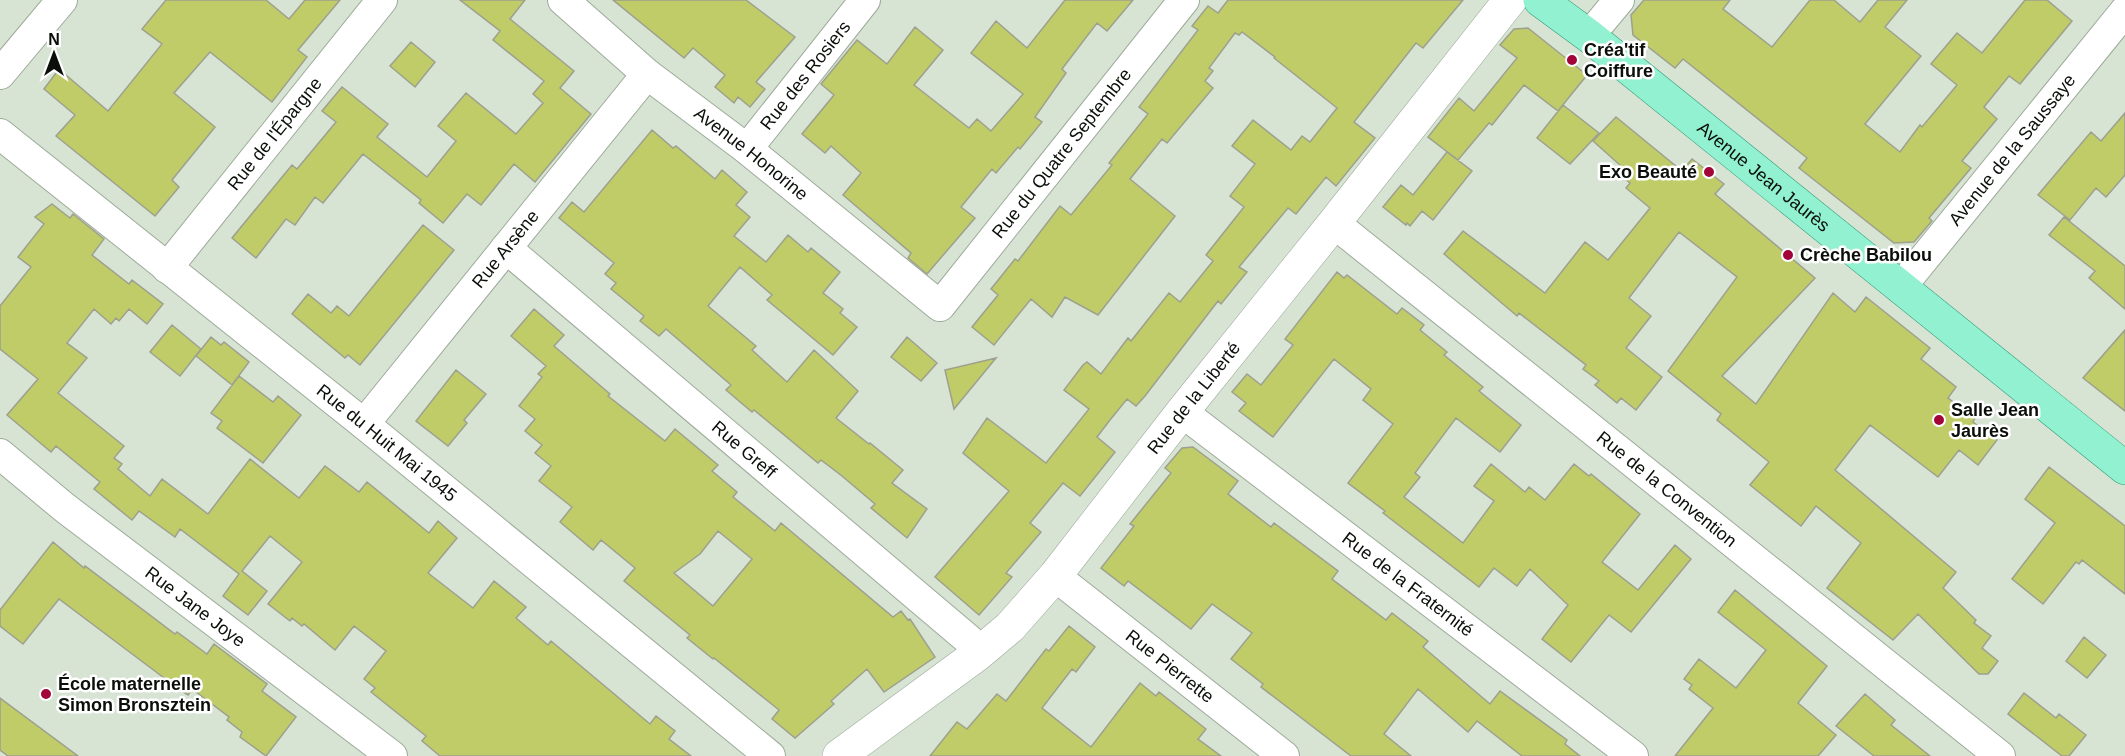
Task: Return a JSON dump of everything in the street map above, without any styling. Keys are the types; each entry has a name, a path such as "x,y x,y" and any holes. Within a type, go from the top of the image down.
{"main road":[{"name":"Avenue Jean Jaurès","path":"1540,0 1589,36 2125,468"}],"street":[{"path":"0,75 62,0"},
{"name":"Rue de l'Épargne","path":"168,268 382,0"},
{"name":"Avenue Honorine","path":"563,0 647,74 747,149 940,306"},
{"name":"Rue des Rosiers","path":"747,149 865,0"},
{"name":"Rue du Quatre Septembre","path":"940,306 1184,0"},
{"name":"Rue de la Liberté","path":"856,752 1010,627 1055,576 1182,412 1334,224 1510,0"},
{"path":"1589,36 1619,0"},
{"name":"Avenue de la Saussaye","path":"1900,288 2125,11"},
{"name":"Rue Arsène","path":"364,424 647,74"},
{"name":"Rue du Huit Mai 1945","path":"0,134 364,424 770,756"},
{"name":"Rue de la Convention","path":"1334,224 2000,756"},
{"name":"Rue Greff","path":"506,248 969,640 978,654"},
{"name":"Rue de la Fraternité","path":"1182,412 1633,756"},
{"name":"Rue Jane Joye","path":"0,454 74,515 392,756"},
{"name":"Rue Pierrette","path":"1055,576 1284,756"}],"building":[{"path":"166,0 266,0 289,19 305,0 340,0 298,50 307,57 272,102 210,52 174,93 215,127 172,180 179,187 155,216 56,136 75,115 44,89 59,69 108,111 162,44 142,29"},
{"path":"460,0 525,0 510,19 574,71 560,88 591,114 535,182 514,164 481,205 467,194 443,223 419,203 421,200 363,154 323,203 315,197 295,225 286,219 256,258 232,238 292,165 297,169 336,122 322,111 342,87 388,124 377,137 427,177 456,141 438,126 466,93 516,134 543,103 533,94 544,81 493,40 500,31"},
{"path":"613,0 746,0 795,37 756,82 765,89 750,107 738,97 734,103 715,87 725,75 693,48 684,58"},
{"path":"1065,0 1133,0 1107,31 1097,23 1062,69 1066,73 1035,117 1042,122 996,173 992,169 961,207 975,218 927,274 908,258 911,253 843,195 861,173 831,146 825,153 802,134 834,95 821,84 857,40 887,64 915,27 943,50 914,85 969,128 977,119 991,131 1023,94 971,53 996,21 1027,48"},
{"path":"1228,0 1463,0 1423,48 1416,43 1354,122 1375,138 1336,186 1326,177 1296,214 1288,208 1239,267 1247,272 1221,304 1218,301 1145,396 1136,406 1127,399 1110,420 1097,437 1115,452 1080,496 1063,483 1030,523 1041,532 1006,573 1012,577 979,615 935,577 1009,491 963,453 987,418 1046,463 1089,409 1064,390 1083,365 1087,362 1101,374 1128,338 1131,341 1169,293 1180,302 1213,261 1206,255 1244,207 1230,196 1255,164 1232,146 1253,120 1291,150 1302,136 1310,142 1337,108 1242,32 1239,35 1235,33 1209,68 1213,71 1205,81 1213,88 1167,143 1162,139 1130,179 1175,216 1098,315 1065,297 1052,317 1031,299 994,345 972,327 998,295 991,289 1015,259 1018,261 1060,206 1071,215 1112,165 1109,163 1148,114 1139,107 1198,30 1192,26 1208,6 1218,13"},
{"path":"1644,0 1730,0 1723,9 1772,47 1810,0 1834,0 1860,22 1878,0 1907,0 1885,27 1921,56 1865,124 1900,152 1920,125 1922,127 1957,85 1931,64 1957,33 1982,53 2025,0 2047,0 2072,21 2020,84 2009,76 1984,107 1997,119 1962,161 1971,168 1929,218 1932,221 1914,242 1894,243 1799,168 1807,158 1683,59 1675,68 1633,35 1631,15"},
{"path":"1528,28 1587,75 1558,111 1524,85 1492,125 1489,123 1458,160 1428,137 1459,98 1474,111 1517,58 1500,45 1514,29"},
{"path":"411,42 435,62 415,87 390,66"},
{"path":"1563,105 1599,133 1570,164 1537,138"},
{"path":"2125,113 2125,175 2106,197 2096,188 2070,220 2038,195 2091,132 2101,141"},
{"path":"1616,117 1682,171 1692,159 1724,184 1715,194 1815,278 1722,376 1756,404 1833,293 1855,312 1866,297 1930,348 1921,359 1956,387 1948,398 1975,418 1973,422 1997,440 1978,465 1959,450 1938,477 1870,425 1835,470 1956,572 1943,588 1976,620 1974,623 1991,636 1982,648 1998,661 1988,674 1979,674 1918,614 1893,640 1827,588 1861,543 1816,506 1801,526 1750,485 1769,462 1717,420 1721,414 1668,371 1737,277 1679,232 1629,298 1651,316 1626,348 1662,377 1636,410 1621,398 1617,403 1595,385 1599,381 1583,369 1586,365 1519,313 1517,316 1444,254 1463,231 1545,293 1585,242 1608,260 1650,208 1626,188 1630,183 1616,172 1621,166 1593,141"},
{"path":"652,130 673,148 676,146 715,179 722,170 747,192 736,205 750,217 734,236 766,262 788,235 808,252 811,248 840,272 823,293 843,309 840,313 857,327 833,355 767,300 772,295 740,267 708,306 756,346 752,350 787,382 814,350 858,391 836,418 903,470 892,483 927,509 907,538 871,508 875,504 842,476 821,460 818,463 726,390 731,385 666,329 659,336 640,321 644,316 611,289 616,283 605,274 614,263 559,218 572,202 584,212"},
{"path":"1447,152 1472,171 1433,220 1422,211 1410,226 1407,223 1406,225 1383,207 1401,185 1413,195"},
{"path":"52,204 70,218 73,214 104,239 92,255 129,284 132,280 163,304 147,324 129,309 119,321 116,318 111,324 94,309 67,343 87,358 58,393 124,446 114,458 122,464 118,469 150,496 162,479 208,514 250,459 299,498 325,466 359,492 367,482 429,533 438,521 457,538 428,573 473,608 494,581 526,607 516,618 548,645 551,641 650,724 656,716 675,731 669,739 691,756 440,756 422,741 426,736 371,692 375,688 364,679 386,651 354,626 335,650 304,624 302,626 292,618 290,621 268,604 302,562 270,536 242,571 267,591 248,615 223,596 239,574 180,529 175,537 139,511 132,520 94,489 100,482 56,446 51,452 7,415 38,379 0,349 0,306 31,267 18,257 44,224 35,217"},
{"path":"2064,217 2125,266 2125,309 2089,278 2095,271 2049,235"},
{"path":"423,225 454,250 360,365 348,355 345,358 292,314 308,294 331,313 337,306 349,316"},
{"path":"1337,272 1344,278 1347,275 1397,314 1402,308 1424,325 1420,330 1447,352 1444,355 1483,387 1479,391 1521,425 1500,452 1456,418 1415,473 1420,477 1404,497 1463,543 1494,501 1474,486 1491,464 1525,492 1529,487 1545,500 1574,464 1589,476 1591,474 1640,514 1602,562 1638,590 1675,545 1691,559 1631,632 1609,615 1571,662 1542,639 1568,605 1530,569 1517,586 1494,568 1479,587 1348,483 1393,424 1363,400 1371,389 1334,359 1273,437 1239,411 1246,403 1232,392 1247,374 1261,385 1293,345 1285,339"},
{"path":"534,309 564,335 554,346 610,394 608,396 665,441 675,429 718,465 712,471 737,492 733,497 775,531 781,523 893,617 901,611 908,620 910,619 935,657 884,692 867,669 831,701 834,704 795,738 772,719 779,710 687,638 690,635 624,581 635,568 601,540 593,550 560,522 572,507 539,481 551,466 535,453 542,445 525,431 535,419 519,406 542,377 538,374 546,366 511,336","holes":["718,531 752,559 713,606 674,573 700,554"]},
{"path":"172,325 201,349 180,376 150,352"},
{"path":"2125,330 2125,411 2083,378"},
{"path":"211,337 221,345 224,342 249,362 232,385 196,356"},
{"path":"907,337 937,363 921,381 891,357"},
{"path":"996,358 954,409 945,370"},
{"path":"456,370 486,394 464,420 467,423 448,446 416,421"},
{"path":"239,376 273,402 278,396 301,415 263,463 217,428 222,421 211,413"},
{"path":"1193,447 1238,481 1228,494 1271,527 1274,523 1338,571 1332,579 1386,620 1392,613 1428,641 1423,647 1490,704 1500,691 1567,740 1565,744 1580,756 1522,756 1477,721 1468,732 1418,689 1384,734 1411,756 1351,756 1261,687 1263,684 1231,659 1252,633 1212,604 1191,629 1128,581 1124,586 1101,568 1134,526 1130,524 1171,473 1165,468 1182,448"},
{"path":"2049,467 2125,526 2125,594 2082,560 2079,564 2076,562 2043,604 2012,579 2055,523 2025,499"},
{"path":"53,542 84,568 85,566 175,634 177,632 207,654 214,644 267,684 262,691 296,717 266,756 240,737 242,732 227,720 229,717 192,689 188,695 180,690 59,599 23,644 0,626 0,610"},
{"path":"1735,590 1827,666 1798,703 1836,735 1818,756 1675,756 1713,708 1689,689 1692,685 1684,679 1699,659 1736,688 1766,650 1718,612"},
{"path":"1069,626 1095,647 1076,672 1072,669 1042,708 1091,747 1140,683 1156,696 1159,692 1206,729 1198,739 1221,756 930,756 957,722 967,729 997,694 1006,701 1046,649 1049,651"},
{"path":"2084,637 2106,655 2087,678 2066,661"},
{"path":"2024,693 2056,718 2059,714 2086,735 2069,756 2062,756 2008,714"},
{"path":"1865,694 1895,720 1891,725 1930,756 1874,756 1836,726"},
{"path":"0,698 78,756 8,756 0,750"}],"place":[{"name":"Créa'tif Coiffure","path":"1572,60"},
{"name":"Exo Beauté","path":"1709,172"},
{"name":"Crèche Babilou","path":"1788,255"},
{"name":"Salle Jean Jaurès","path":"1939,420"},
{"name":"École maternelle Simon Bronsztein","path":"46,694"}]}
